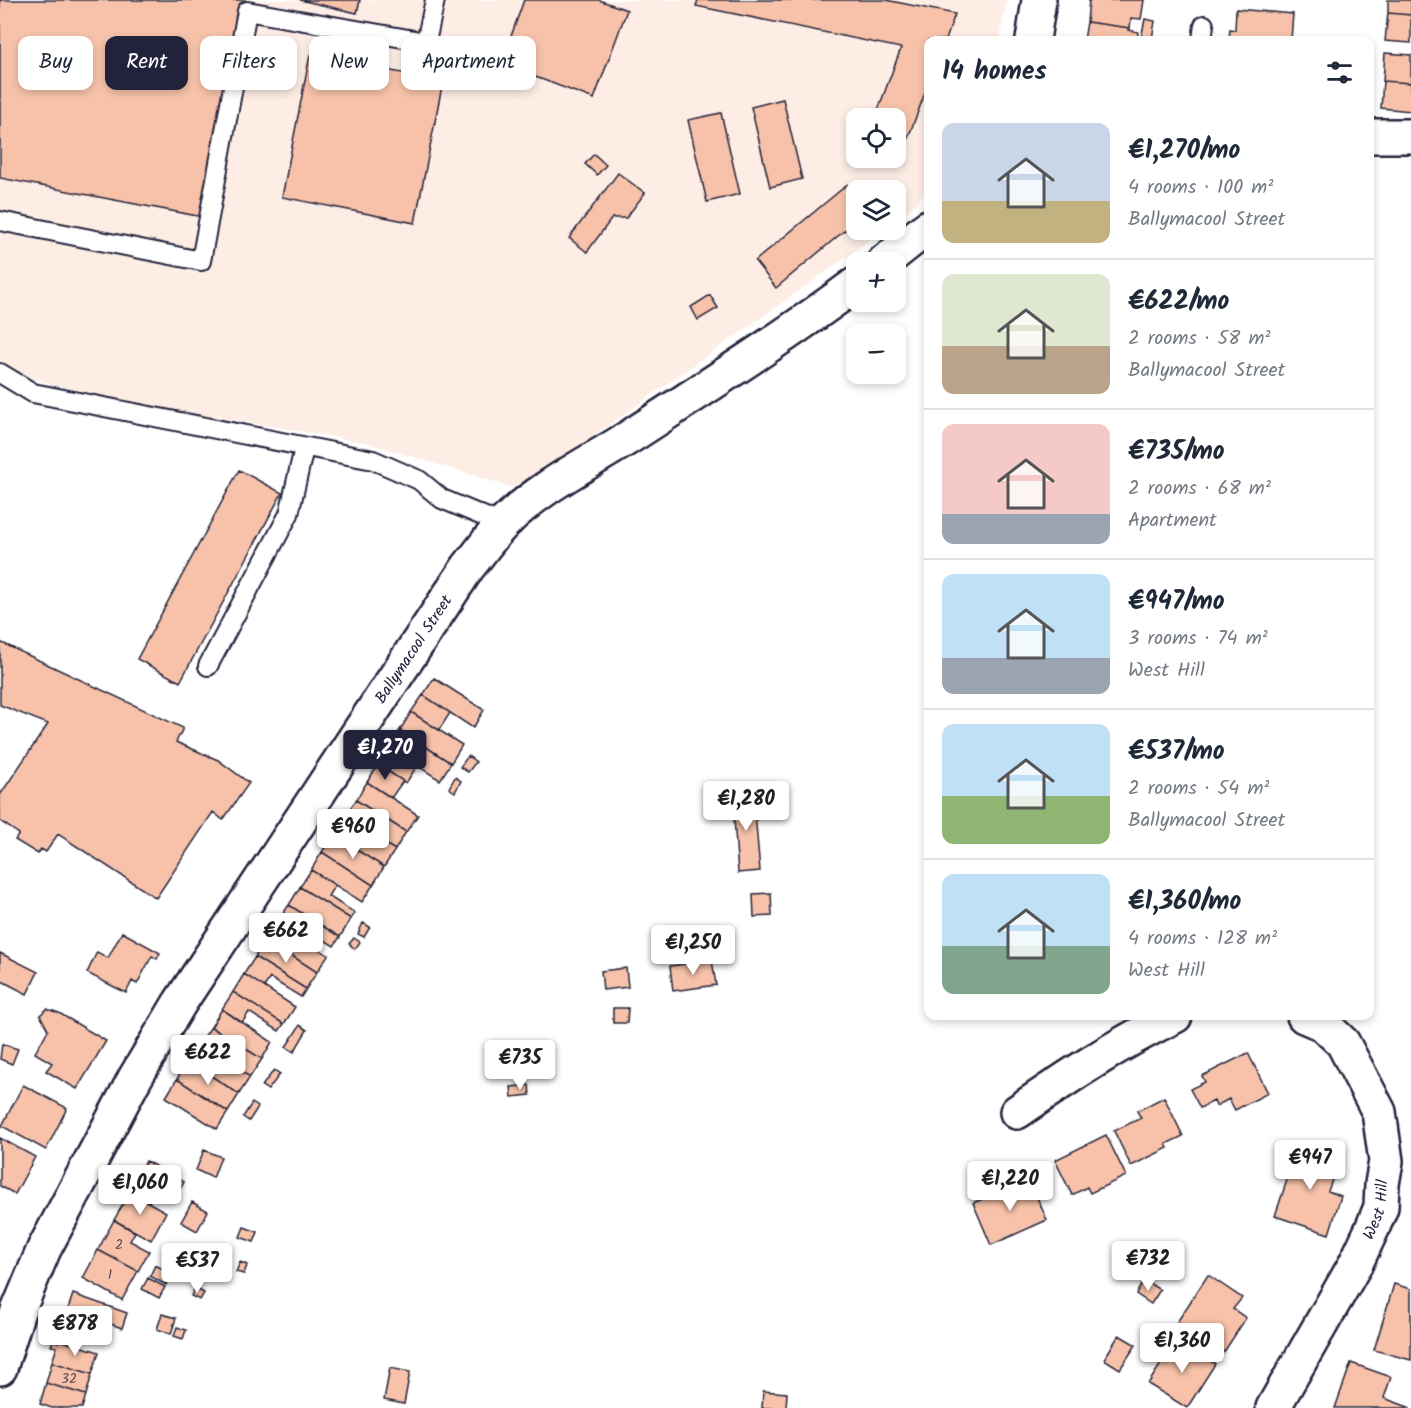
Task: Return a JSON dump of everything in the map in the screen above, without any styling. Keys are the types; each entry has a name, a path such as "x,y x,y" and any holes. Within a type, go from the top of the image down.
{"main road":[{"path":"1034,36 1039,0"},
{"path":"1374,136 1411,136"},
{"path":"897,252 924,230"},
{"name":"Ballymacool Street","path":"0,1368 18,1311 44,1250 135,1078 173,1013 468,567 502,524 562,477 650,424 846,291"},
{"path":"1017,1112 1096,1059 1162,1020"},
{"name":"West Hill","path":"1273,1408 1356,1263 1372,1229 1381,1207 1386,1161 1379,1112 1343,1043 1323,1024 1314,1020"}],"lane":[{"path":"0,221 201,261 247,11 426,42 435,0"},
{"path":"0,373 33,393 373,460 418,480 442,499 502,524"},
{"path":"208,666 289,514 304,448"}],"shaded area":[{"path":"0,0 1006,0 1001,36 924,36 924,193 916,204 906,212 906,180 846,180 846,240 869,240 853,252 846,252 846,257 841,261 518,489 368,443 99,397 20,375 0,359"}],"building":[{"path":"0,0 245,0 238,36 200,36 200,90 228,90 203,217 0,178"},
{"path":"300,0 360,0 357,13"},
{"path":"524,0 599,0 627,10 594,99 536,77 536,36 511,36"},
{"path":"698,0 886,0 955,14 947,36 924,36 924,96 906,143 906,108 879,108 901,48 696,6"},
{"path":"1089,0 1144,0 1141,19 1131,18 1130,28 1087,22"},
{"path":"1388,0 1411,0 1411,15 1388,13"},
{"path":"1236,9 1293,14 1291,36 1229,36 1230,29 1235,30"},
{"path":"1388,13 1411,15 1411,43 1385,41"},
{"path":"1145,19 1155,21 1152,36 1141,36"},
{"path":"1087,22 1130,28 1129,30 1138,32 1138,36 1085,36"},
{"path":"1385,53 1411,55 1411,83 1383,81"},
{"path":"309,60 309,90 389,90 389,70 401,73 401,90 441,90 415,223 282,197"},
{"path":"1383,81 1411,83 1411,111 1381,108"},
{"path":"783,99 802,179 770,187 751,107"},
{"path":"721,113 740,194 707,202 688,120"},
{"path":"594,154 606,165 597,175 585,164"},
{"path":"618,173 645,193 626,218 612,218 587,252 569,238"},
{"path":"846,186 846,229 776,288 755,261"},
{"path":"710,295 718,308 698,320 691,307"},
{"path":"239,470 282,493 180,682 137,659"},
{"path":"0,642 183,728 176,742 218,760 249,783 223,820 213,812 156,898 58,834 46,852 41,849 38,854 15,840 19,834 0,821 0,795 48,724 0,705"},
{"path":"434,678 484,710 473,728 423,695"},
{"path":"423,695 450,713 439,730 411,712"},
{"path":"411,712 462,745 451,763 400,730"},
{"path":"400,730 451,763 440,780 389,748"},
{"path":"389,748 417,766 406,783 378,765"},
{"path":"468,756 476,762 468,772 460,767"},
{"path":"378,765 403,781 391,798 367,782"},
{"path":"455,777 461,781 455,792 449,788"},
{"path":"367,782 418,815 406,832 356,800"},
{"path":"753,790 760,871 738,873 732,791"},
{"path":"356,800 406,832 395,850 344,817"},
{"path":"344,817 395,850 384,867 333,835"},
{"path":"333,835 384,867 373,885 322,852"},
{"path":"322,852 373,885 362,902 311,870"},
{"path":"311,870 335,885 328,896 355,913 351,919 300,887"},
{"path":"300,887 351,919 340,937 289,905"},
{"path":"771,893 772,916 754,917 753,894"},
{"path":"289,905 340,937 334,946 307,929 302,938 277,922"},
{"path":"277,922 328,955 317,972 266,939"},
{"path":"363,923 370,927 364,937 358,934"},
{"path":"122,932 160,953 157,959 152,956 137,984 132,981 126,993 87,973 97,952 108,958"},
{"path":"354,938 360,942 355,949 349,944"},
{"path":"266,939 317,972 306,989 255,957"},
{"path":"0,953 38,972 27,994 0,980"},
{"path":"255,957 306,989 301,997 270,978 264,987 244,974"},
{"path":"712,960 716,985 673,991 670,966"},
{"path":"626,968 628,987 603,990 601,971"},
{"path":"244,974 295,1007 284,1024 233,992"},
{"path":"233,992 284,1024 279,1031 249,1012 242,1023 222,1009"},
{"path":"613,1008 628,1008 627,1023 613,1023"},
{"path":"47,1009 59,1013 106,1041 77,1089 46,1071 52,1063 35,1053 48,1030 40,1015"},
{"path":"222,1009 272,1042 262,1059 211,1027"},
{"path":"300,1025 307,1030 294,1052 286,1047"},
{"path":"211,1027 262,1059 250,1077 199,1044"},
{"path":"2,1044 18,1049 12,1064 0,1059"},
{"path":"199,1044 250,1077 239,1094 188,1061"},
{"path":"1248,1053 1268,1093 1235,1110 1229,1099 1216,1106 1214,1101 1200,1108 1190,1089 1205,1082 1202,1076"},
{"path":"188,1061 239,1094 228,1112 177,1079"},
{"path":"274,1070 280,1074 268,1090 262,1086"},
{"path":"177,1079 228,1112 217,1129 166,1097"},
{"path":"23,1085 67,1108 46,1150 2,1126"},
{"path":"529,1085 530,1095 512,1097 511,1087"},
{"path":"1164,1097 1183,1136 1166,1144 1168,1148 1131,1166 1114,1131 1141,1118 1137,1111"},
{"path":"252,1103 258,1107 249,1121 243,1117"},
{"path":"1106,1135 1126,1176 1090,1193 1087,1187 1072,1195 1055,1160"},
{"path":"0,1138 35,1157 15,1194 0,1186"},
{"path":"1299,1144 1340,1158 1328,1191 1341,1196 1329,1234 1275,1216"},
{"path":"204,1150 221,1157 213,1178 196,1170"},
{"path":"146,1161 184,1182 175,1199 157,1189 149,1202 130,1192"},
{"path":"1029,1179 1047,1220 991,1245 973,1203"},
{"path":"130,1192 166,1212 151,1240 114,1220"},
{"path":"192,1202 208,1211 197,1231 181,1222"},
{"path":"114,1220 135,1232 130,1241 149,1251 138,1271 98,1250"},
{"path":"244,1227 258,1232 254,1242 240,1237"},
{"path":"98,1250 138,1271 122,1300 83,1278"},
{"path":"240,1262 247,1265 244,1274 236,1272"},
{"path":"155,1265 172,1273 166,1285 150,1276"},
{"path":"1208,1275 1242,1298 1233,1309 1246,1318 1224,1352 1177,1322"},
{"path":"148,1278 165,1287 159,1298 142,1289"},
{"path":"1144,1280 1160,1290 1151,1304 1136,1294"},
{"path":"1394,1284 1411,1289 1411,1360 1374,1350"},
{"path":"195,1288 204,1293 200,1300 191,1296"},
{"path":"73,1294 127,1313 122,1328 105,1322 99,1340 62,1327"},
{"path":"162,1314 176,1318 171,1334 157,1329"},
{"path":"177,1327 186,1330 183,1339 174,1336"},
{"path":"1119,1335 1136,1345 1120,1369 1104,1359"},
{"path":"1177,1339 1215,1364 1187,1408 1148,1384"},
{"path":"53,1340 99,1352 92,1374 52,1362 57,1347 51,1346"},
{"path":"52,1362 92,1374 86,1395 46,1383"},
{"path":"1351,1363 1391,1377 1384,1398 1411,1408 1335,1408"},
{"path":"390,1368 410,1372 404,1404 384,1400"},
{"path":"46,1383 86,1395 82,1408 52,1408 40,1404"},
{"path":"763,1391 787,1393 786,1408 762,1408"}]}
